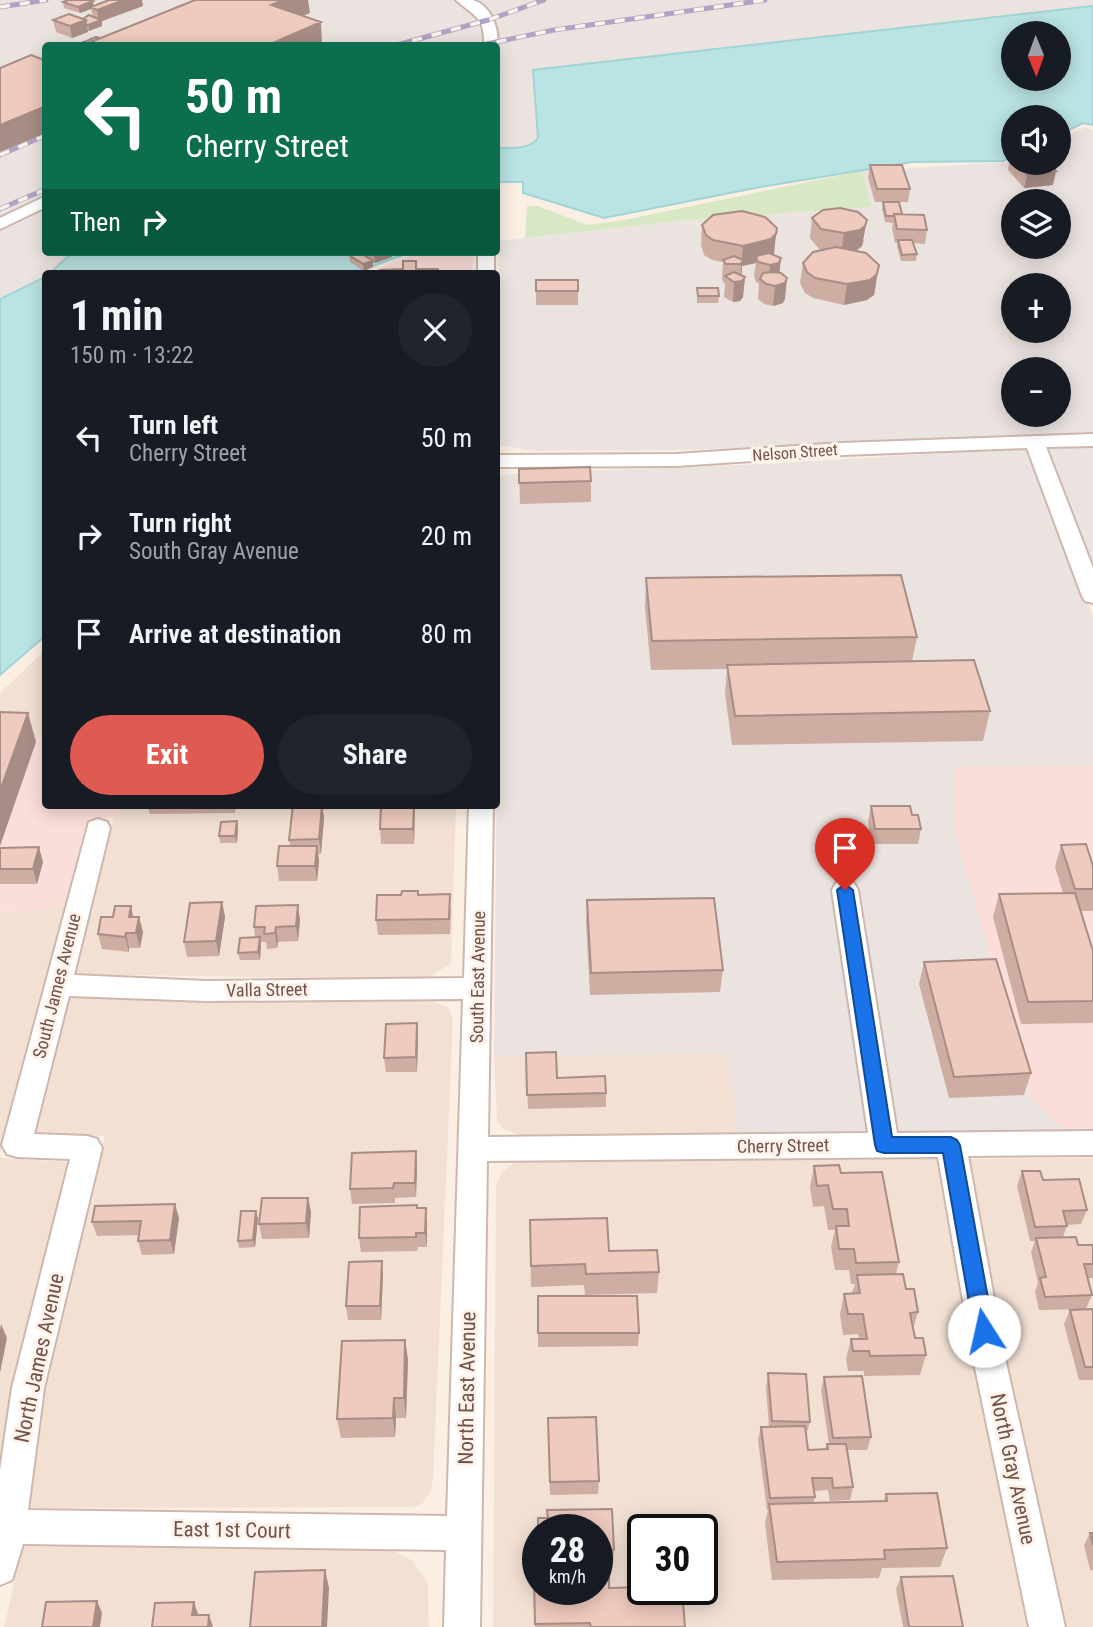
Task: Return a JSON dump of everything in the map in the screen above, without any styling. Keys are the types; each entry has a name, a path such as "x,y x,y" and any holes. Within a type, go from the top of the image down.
{"street":[{"path":"463,0 483,12 492,28 491,42"},
{"path":"0,224 42,203"},
{"name":"Nelson Street","path":"500,461 676,460 842,449 1093,440"},
{"path":"1034,442 1093,596"},
{"name":"South East Avenue","path":"473,1149 481,809"},
{"name":"South James Avenue","path":"87,1148 17,1145 98,828"},
{"path":"845,890 884,1145"},
{"name":"Valla Street","path":"57,985 206,991 478,988"},
{"name":"Cherry Street","path":"473,1149 1093,1143"},
{"name":"North Gray Avenue","path":"951,1145 989,1357 1047,1627"},
{"name":"North James Avenue","path":"0,1569 28,1388 87,1148"},
{"name":"North East Avenue","path":"462,1627 473,1149"},
{"name":"East 1st Court","path":"5,1527 463,1533"}],"shaded area":[{"path":"0,0 1093,0 1093,6 533,70 538,138 532,145 500,148 500,42 42,42 42,256 69,256 53,270 42,270 41,281 0,299"},
{"path":"1085,127 1093,130 1093,434 901,444 675,450 534,451 500,445 500,241 688,220 871,207 861,171 1001,163 1001,175 1071,175 1071,134"},
{"path":"411,256 474,256 472,270 375,270"},
{"path":"1093,446 1093,569 1045,448"},
{"path":"1026,448 1093,617 1093,766 954,767 953,825 1029,1095 1065,1132 904,1135 898,1131 893,1124 852,879 836,879 870,1119 867,1131 862,1136 736,1137 729,1054 494,1056 497,809 500,809 500,477 507,474 767,464"},
{"path":"42,653 42,739 0,738 0,693"},
{"path":"0,738 42,739 42,809 118,809 109,834 113,818 89,818 68,893 59,909 0,912"},
{"path":"1093,766 1093,1132 1065,1132 1029,1095 953,825 954,767"},
{"path":"118,809 456,809 451,963 426,980 73,974"},
{"path":"68,893 0,1152 0,912 59,909"},
{"path":"67,997 409,997 424,998 448,1007 453,1020 433,1479 431,1491 422,1504 412,1507 29,1508 44,1387 105,1136 34,1132"},
{"path":"730,1054 736,1137 523,1136 503,1129 497,1121 494,1056"},
{"path":"869,1154 939,1159 1030,1627 493,1627 496,1186 502,1172 518,1160"},
{"path":"0,1158 69,1162 13,1387 0,1473"},
{"path":"1093,1158 1093,1627 1064,1627 1005,1357 967,1159"},
{"path":"339,1544 391,1549 413,1561 428,1583 429,1627 4,1627 22,1547"}],"green space":[{"path":"861,171 872,207 688,220 525,238 527,206 538,206 587,225 624,220"}],"water":[{"path":"1093,6 1093,125 1083,123 1071,129 1071,105 1001,105 1001,161 912,162 760,187 604,218 523,193 523,182 500,182 500,148 514,148 534,142 538,138 533,70"},
{"path":"69,256 400,256 362,270 53,270"},
{"path":"42,278 42,639 0,675 0,299"}],"building":[{"path":"109,0 124,0 97,10 91,7"},
{"path":"195,0 283,0 271,5 321,22 275,42 91,42"},
{"path":"93,1 78,7 63,2"},
{"path":"69,14 86,20 70,26 53,20"},
{"path":"89,15 101,20 86,25 86,20 83,19"},
{"path":"31,55 42,59 42,108 0,125 0,68"},
{"path":"870,165 902,165 910,189 877,189"},
{"path":"883,202 899,202 902,214 886,216"},
{"path":"840,208 858,212 867,220 865,226 860,230 844,233 821,229 812,218 823,210"},
{"path":"742,211 765,217 777,228 776,234 771,239 743,246 713,240 706,235 702,225 713,215"},
{"path":"894,214 924,215 927,230 897,229"},
{"path":"898,240 912,240 917,254 902,255"},
{"path":"836,247 866,253 879,265 877,274 870,280 847,284 815,278 807,272 803,263 813,252"},
{"path":"769,253 781,258 779,263 770,265 758,262 756,256"},
{"path":"351,256 365,256 373,261 363,264"},
{"path":"734,256 743,260 741,264 726,264 723,260"},
{"path":"403,261 416,261 416,269 438,270 380,270 403,269"},
{"path":"734,272 745,277 742,281 734,282 725,276"},
{"path":"763,273 781,273 787,278 785,283 775,286 760,279"},
{"path":"536,280 578,280 578,291 536,291"},
{"path":"697,288 718,288 719,296 698,296"},
{"path":"590,467 591,481 519,483 519,469"},
{"path":"901,575 917,637 652,641 646,578"},
{"path":"974,660 990,711 735,716 727,665"},
{"path":"0,712 28,713 0,791"},
{"path":"871,806 910,806 912,815 918,815 921,829 875,829"},
{"path":"293,809 322,809 319,839 289,840"},
{"path":"381,809 414,809 413,829 380,829"},
{"path":"237,821 235,836 219,836 221,822"},
{"path":"1086,844 1093,866 1093,889 1075,889 1061,845"},
{"path":"279,846 317,846 315,866 277,866"},
{"path":"39,847 33,869 0,869 0,848"},
{"path":"402,891 418,891 418,895 450,894 449,919 376,920 377,895 401,895"},
{"path":"1075,893 1093,951 1093,1001 1028,1002 999,894"},
{"path":"714,898 723,970 591,973 587,900"},
{"path":"222,902 216,941 184,942 190,903"},
{"path":"298,905 296,926 276,927 275,933 264,934 265,927 254,927 256,906"},
{"path":"115,906 131,906 129,917 139,917 136,933 126,933 125,937 98,934 101,917 113,917"},
{"path":"260,937 258,952 238,953 240,938"},
{"path":"996,959 1031,1073 954,1077 924,962"},
{"path":"417,1023 416,1057 384,1058 386,1024"},
{"path":"556,1052 557,1078 605,1076 606,1093 527,1095 526,1053"},
{"path":"416,1151 415,1183 394,1183 393,1188 350,1189 352,1153"},
{"path":"839,1165 841,1173 882,1172 899,1262 856,1263 854,1249 839,1249 836,1226 849,1226 847,1209 833,1209 828,1185 817,1186 814,1166"},
{"path":"1022,1171 1040,1171 1043,1180 1079,1179 1087,1210 1063,1211 1067,1226 1035,1227"},
{"path":"262,1198 308,1198 306,1223 259,1224"},
{"path":"175,1204 170,1240 138,1241 141,1221 92,1222 95,1206"},
{"path":"417,1205 417,1208 426,1208 425,1233 416,1233 416,1237 359,1238 360,1207"},
{"path":"241,1211 256,1211 253,1240 238,1241"},
{"path":"607,1218 609,1251 657,1250 659,1272 586,1274 585,1264 531,1266 530,1220"},
{"path":"1076,1237 1078,1245 1093,1245 1093,1264 1084,1264 1092,1295 1045,1297 1040,1278 1046,1277 1036,1238"},
{"path":"382,1261 380,1306 346,1306 349,1262"},
{"path":"903,1274 906,1289 914,1289 918,1312 910,1313 915,1338 923,1338 926,1355 870,1356 869,1351 853,1351 851,1339 867,1339 863,1314 848,1314 844,1294 860,1293 857,1275"},
{"path":"538,1296 637,1296 639,1333 538,1333"},
{"path":"1093,1309 1093,1367 1085,1367 1070,1310"},
{"path":"405,1340 404,1398 394,1398 393,1418 337,1419 342,1341"},
{"path":"768,1373 806,1374 810,1422 772,1421"},
{"path":"862,1376 871,1437 833,1438 824,1377"},
{"path":"596,1417 599,1481 550,1482 548,1418"},
{"path":"805,1426 808,1450 828,1449 827,1444 846,1444 853,1487 833,1488 832,1478 812,1478 815,1497 770,1498 761,1427"},
{"path":"937,1493 947,1548 884,1550 885,1559 777,1562 769,1504 887,1501 886,1494"},
{"path":"612,1509 612,1514 548,1514 547,1510"},
{"path":"325,1570 322,1627 250,1627 255,1572"},
{"path":"953,1576 963,1627 909,1627 901,1577"},
{"path":"627,1587 627,1605 683,1605 685,1627 591,1627 590,1623 535,1624 535,1605 613,1605 613,1588"},
{"path":"97,1601 93,1627 42,1627 46,1602"},
{"path":"194,1602 192,1615 209,1615 208,1627 152,1627 155,1603"}],"railway":[{"path":"0,7 46,0"},
{"path":"408,42 488,20 544,0"},
{"path":"496,42 554,30 765,0"},
{"path":"0,155 42,137"},
{"path":"0,209 42,191"}],"route":[{"path":"845,890 884,1145 951,1145 984,1331"}]}
